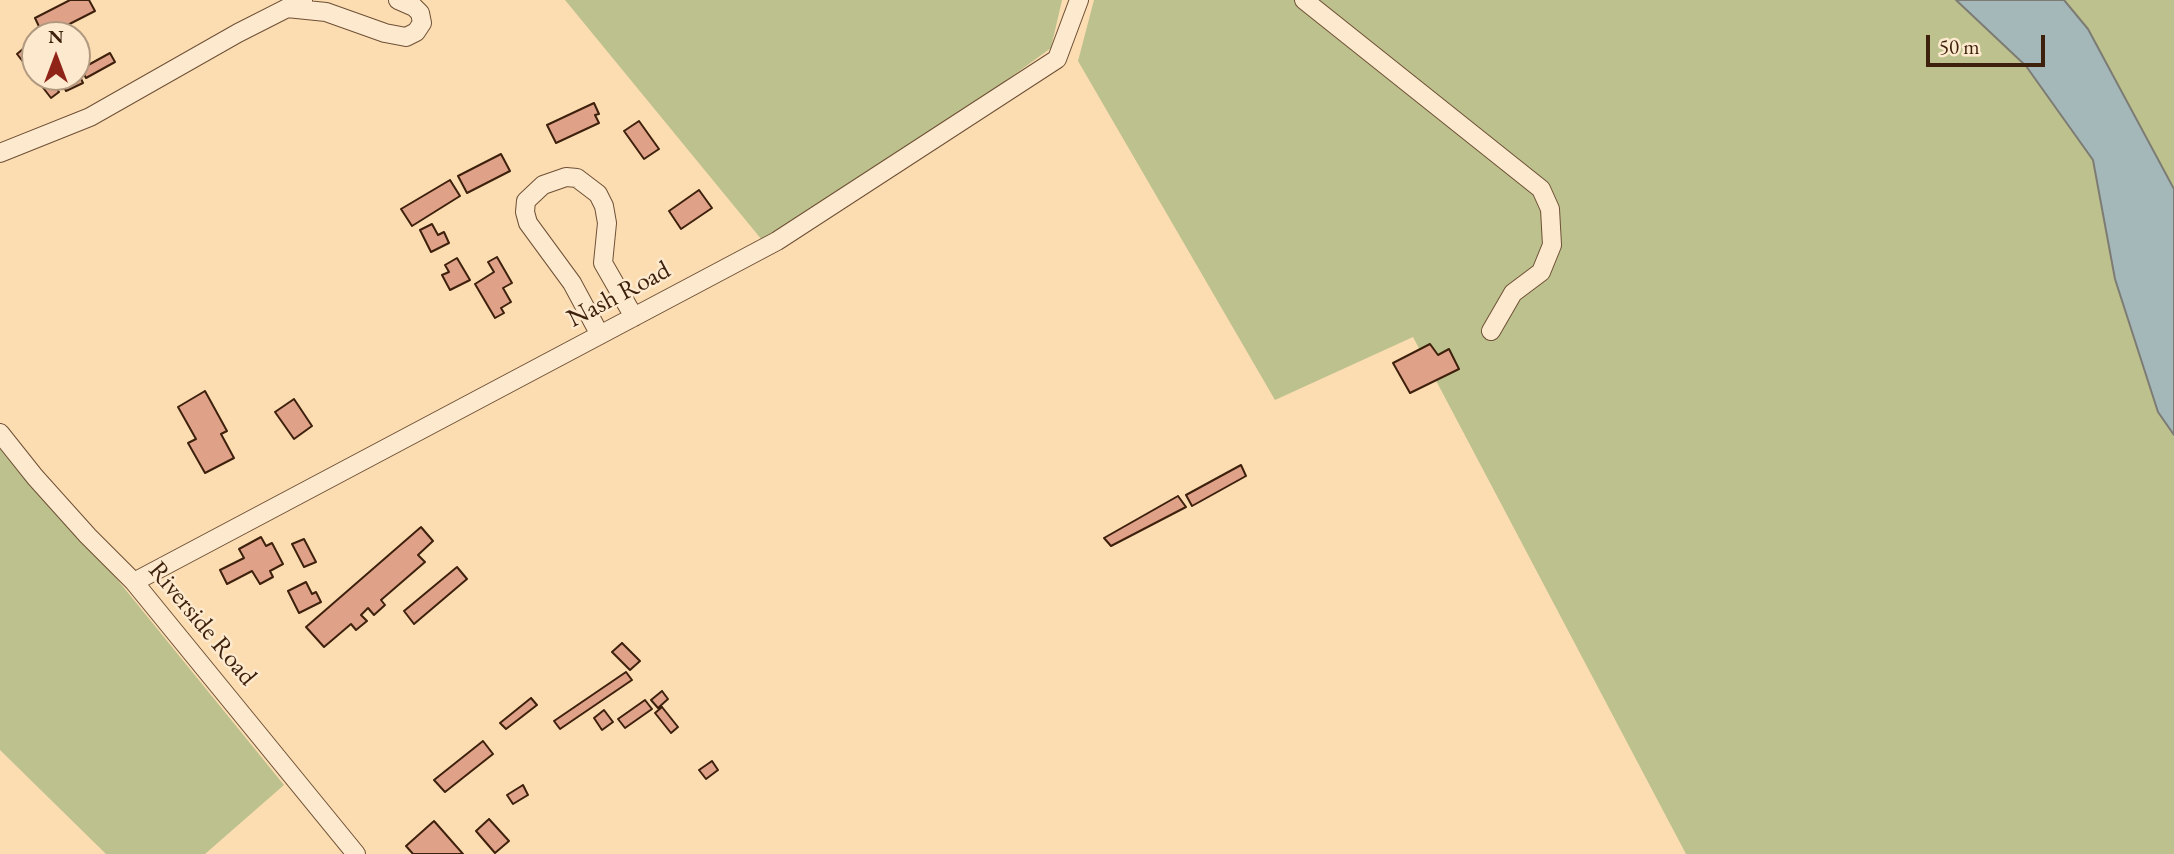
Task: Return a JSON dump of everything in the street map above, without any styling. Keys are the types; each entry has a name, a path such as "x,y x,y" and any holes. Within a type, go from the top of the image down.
{"street":[{"path":"0,153 90,117 295,4 385,33 406,37 416,32 422,23 421,13 398,0"},
{"name":"Nash Road","path":"134,582 777,241 1058,59 1079,0"},
{"path":"1304,0 1541,189 1550,209 1552,246 1541,272 1513,293 1491,331"},
{"path":"600,335 572,283 528,223 526,201 543,185 554,180 577,177 598,194 604,206 607,223 603,264 634,317"},
{"name":"Riverside Road","path":"0,433 70,517 134,582 356,854"}],"green space":[{"path":"565,0 1062,0 1051,48 771,251"},
{"path":"1094,0 2174,0 2174,854 1686,854 1413,337 1275,400 1078,61"},
{"path":"0,435 284,785 205,854 106,854 0,750"}],"shaded area":[{"path":"1956,0 2064,0 2088,29 2174,189 2174,435 2158,412 2115,279 2093,160 2026,66"}],"building":[{"path":"70,0 89,0 95,11 75,21 36,21 35,18"},
{"path":"110,53 115,62 91,75 91,63"},
{"path":"46,91 58,91 59,92 51,98"},
{"path":"594,103 599,114 595,115 599,123 556,143 547,125"},
{"path":"639,121 659,149 644,159 624,131"},
{"path":"501,154 510,171 467,193 458,176"},
{"path":"450,180 460,196 412,226 401,209"},
{"path":"699,190 712,208 681,229 669,211"},
{"path":"432,224 438,235 444,232 449,243 431,252 420,230"},
{"path":"497,257 512,283 503,288 511,302 501,308 504,313 495,318 475,284 494,272 488,262"},
{"path":"457,258 470,280 450,290 442,275 449,272 445,265"},
{"path":"1430,344 1438,355 1449,349 1459,369 1410,393 1393,363"},
{"path":"205,391 227,431 221,434 234,458 205,473 188,443 196,439 178,407"},
{"path":"294,399 312,426 294,439 275,412"},
{"path":"1241,465 1246,476 1192,506 1186,495"},
{"path":"1178,496 1186,507 1111,546 1104,538"},
{"path":"421,527 433,541 418,555 425,562 381,600 385,605 374,615 368,608 361,615 367,621 356,630 351,624 324,647 306,627"},
{"path":"261,537 266,546 272,543 283,564 270,571 273,577 260,584 252,571 227,584 220,570 244,558 239,549"},
{"path":"304,539 316,562 304,567 292,544"},
{"path":"457,567 467,579 414,624 404,611"},
{"path":"306,582 312,594 316,592 321,602 299,613 288,591"},
{"path":"622,643 640,661 630,670 612,652"},
{"path":"626,672 632,680 560,729 554,721"},
{"path":"662,691 668,699 658,708 651,700"},
{"path":"531,698 537,705 506,729 500,723"},
{"path":"645,700 652,709 625,728 618,719"},
{"path":"662,707 678,727 671,733 655,713"},
{"path":"604,710 613,722 602,730 594,718"},
{"path":"483,741 493,754 445,792 434,780"},
{"path":"712,761 718,770 706,779 699,770"},
{"path":"523,785 528,795 513,804 507,795"},
{"path":"489,819 509,841 495,853 476,831"},
{"path":"434,821 463,854 413,854 406,846"}]}
